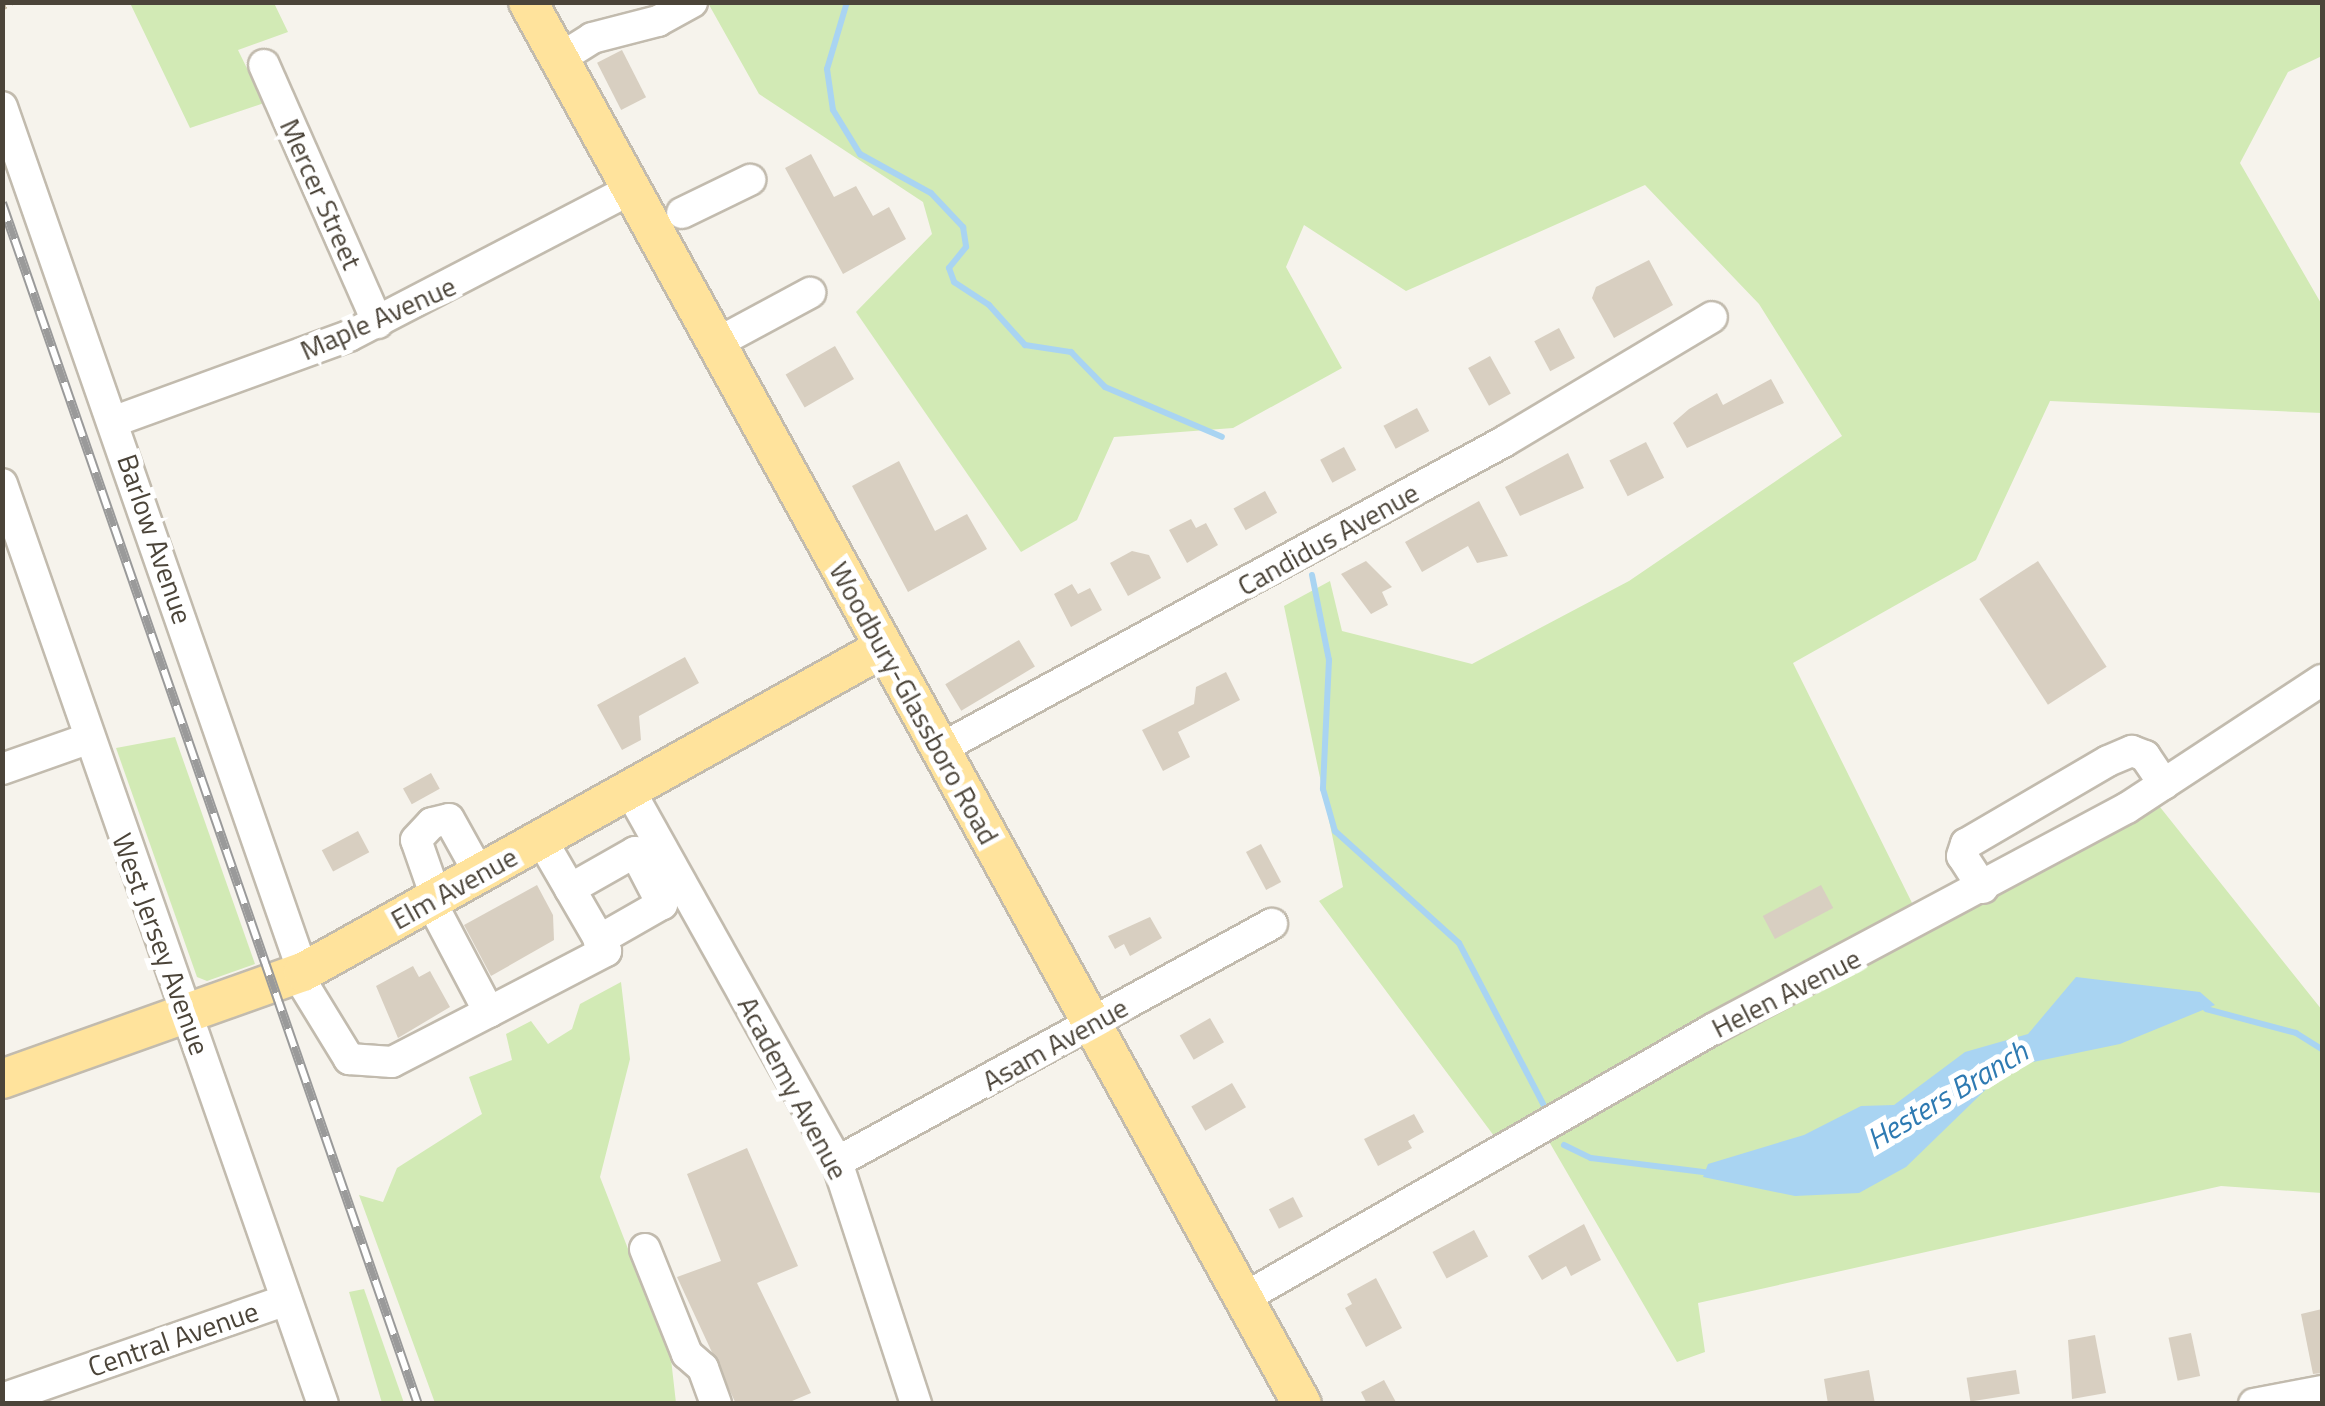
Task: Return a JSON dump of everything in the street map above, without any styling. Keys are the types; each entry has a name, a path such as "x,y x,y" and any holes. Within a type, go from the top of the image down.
{"main road":[{"name":"Woodbury-Glassboro Road","path":"528,2 630,190 733,334 883,648 1302,1404"},
{"name":"Elm Avenue","path":"2,1078 300,973 883,648"}],"street":[{"path":"559,59 592,38 658,21 692,2"},
{"name":"Mercer Street","path":"264,65 378,322"},
{"name":"Barlow Avenue","path":"2,107 115,421 300,973 349,1059 392,1062 488,1012"},
{"path":"682,213 750,180"},
{"name":"Maple Avenue","path":"115,421 378,322 630,190"},
{"path":"733,334 810,292"},
{"name":"Candidus Avenue","path":"938,750 1489,450 1712,317"},
{"name":"West Jersey Avenue","path":"2,484 323,1404"},
{"name":"Helen Avenue","path":"1244,1298 1713,1029 1983,888 2164,784 2322,680"},
{"path":"2,768 88,739"},
{"path":"1983,888 1962,856 1966,844 2108,761 2132,751 2164,784"},
{"name":"Academy Avenue","path":"630,791 838,1162 916,1404"},
{"path":"479,873 452,822 438,819 416,840 433,899 488,1012 606,951 541,840"},
{"path":"570,888 636,852 662,904 599,940"},
{"name":"Asam Avenue","path":"838,1162 1272,924"},
{"path":"645,1248 687,1354 703,1368 716,1404"},
{"name":"Central Avenue","path":"2,1398 286,1300"},
{"path":"2254,1404 2322,1390"}],"path":[{"path":"2,9 14,2"}],"green space":[{"path":"130,3 274,3 288,32 238,50 264,103 190,128"},
{"path":"708,3 2322,3 2322,56 2288,72 2240,163 2322,305 2322,413 2050,401 1976,560 1793,663 1920,919 2148,792 2322,1010 2322,1193 2221,1186 1698,1303 1705,1352 1677,1362 1540,1126 1500,1144 1319,901 1343,887 1284,606 1330,581 1342,631 1472,664 1629,581 1842,436 1759,304 1645,185 1406,291 1304,225 1286,267 1342,368 1233,428 1114,437 1077,520 1021,552 856,312 932,234 923,202 759,94"},
{"path":"175,737 255,964 207,981 197,977 116,748"},
{"path":"621,982 630,1059 600,1177 671,1359 676,1403 435,1403 359,1195 383,1202 397,1168 482,1114 469,1077 512,1060 506,1034 531,1021 548,1044 572,1029 580,1004"},
{"path":"364,1289 404,1403 382,1403 349,1292"}],"water":[{"path":"2076,977 2200,992 2215,1005 2120,1044 2009,1067 1906,1167 1859,1193 1795,1196 1703,1177 1708,1164 1804,1135 1861,1106 1894,1105 1965,1052 2028,1034"}],"building":[{"path":"622,50 646,97 621,110 597,63"},
{"path":"811,154 834,197 856,186 873,216 889,207 906,239 843,274 785,168"},
{"path":"1649,260 1673,305 1614,338 1592,298 1596,287"},
{"path":"1559,328 1575,358 1550,371 1534,341"},
{"path":"835,346 854,379 805,407 786,374"},
{"path":"1490,356 1511,394 1489,406 1468,368"},
{"path":"1771,379 1784,403 1687,448 1673,423 1689,409 1717,393 1723,405"},
{"path":"1417,408 1429,431 1396,449 1383,426"},
{"path":"1646,442 1664,478 1628,496 1609,461"},
{"path":"1344,447 1356,470 1332,483 1320,460"},
{"path":"1568,453 1584,488 1520,516 1505,487"},
{"path":"899,461 935,531 967,514 987,549 908,592 852,486"},
{"path":"1265,491 1277,513 1246,530 1234,508"},
{"path":"1479,501 1508,556 1477,563 1468,546 1422,572 1405,542"},
{"path":"1191,519 1196,528 1206,523 1218,545 1187,563 1169,530"},
{"path":"1132,551 1149,555 1161,578 1128,596 1110,563"},
{"path":"1366,561 1392,587 1382,592 1388,605 1371,614 1341,574"},
{"path":"2038,561 2107,667 2048,705 1979,599"},
{"path":"1072,584 1078,594 1090,588 1102,610 1071,627 1054,594"},
{"path":"1019,640 1035,667 961,711 945,684"},
{"path":"685,657 699,683 639,716 641,740 622,750 597,705"},
{"path":"1226,672 1240,700 1178,732 1190,757 1163,771 1142,730 1194,704 1196,687"},
{"path":"431,773 440,789 412,804 403,789"},
{"path":"358,831 369,852 333,871 322,850"},
{"path":"1261,844 1281,882 1266,890 1246,852"},
{"path":"537,885 553,915 554,940 491,976 464,925"},
{"path":"1821,885 1833,908 1775,939 1763,916"},
{"path":"1150,917 1162,938 1130,956 1124,944 1115,949 1108,936"},
{"path":"413,966 419,977 430,971 450,1007 398,1038 376,986"},
{"path":"1210,1018 1224,1042 1194,1060 1180,1036"},
{"path":"1232,1083 1246,1107 1205,1131 1191,1106"},
{"path":"1414,1114 1424,1132 1408,1141 1412,1148 1378,1166 1364,1139"},
{"path":"747,1148 798,1266 757,1283 811,1393 785,1404 736,1404 677,1277 721,1261 687,1174"},
{"path":"1293,1197 1303,1217 1279,1229 1269,1209"},
{"path":"1584,1224 1601,1260 1571,1276 1566,1266 1542,1280 1528,1256"},
{"path":"1474,1230 1488,1256 1447,1279 1433,1252"},
{"path":"1376,1278 1402,1328 1366,1347 1345,1308 1352,1304 1347,1294"},
{"path":"2322,1309 2322,1373 2313,1374 2301,1314"},
{"path":"2191,1333 2200,1376 2178,1381 2169,1338"},
{"path":"2095,1335 2106,1393 2072,1399 2068,1340"},
{"path":"1869,1370 1875,1404 1828,1404 1824,1379"},
{"path":"2016,1370 2020,1394 1970,1402 1967,1378"},
{"path":"1384,1380 1397,1404 1367,1404 1361,1392"}],"waterway":[{"name":"Hesters Branch","path":"847,2 827,69 833,110 860,154 931,193 963,227 966,247 949,268 954,282 989,305 1025,345 1071,352 1105,387 1222,437"},
{"name":"Hesters Branch","path":"1312,575 1329,660 1323,789 1335,831 1459,943 1543,1104"},
{"name":"Hesters Branch","path":"2206,1009 2296,1033 2322,1049"},
{"name":"Hesters Branch","path":"1564,1145 1591,1158 1711,1173"}],"railway":[{"path":"2,203 418,1404"}]}
